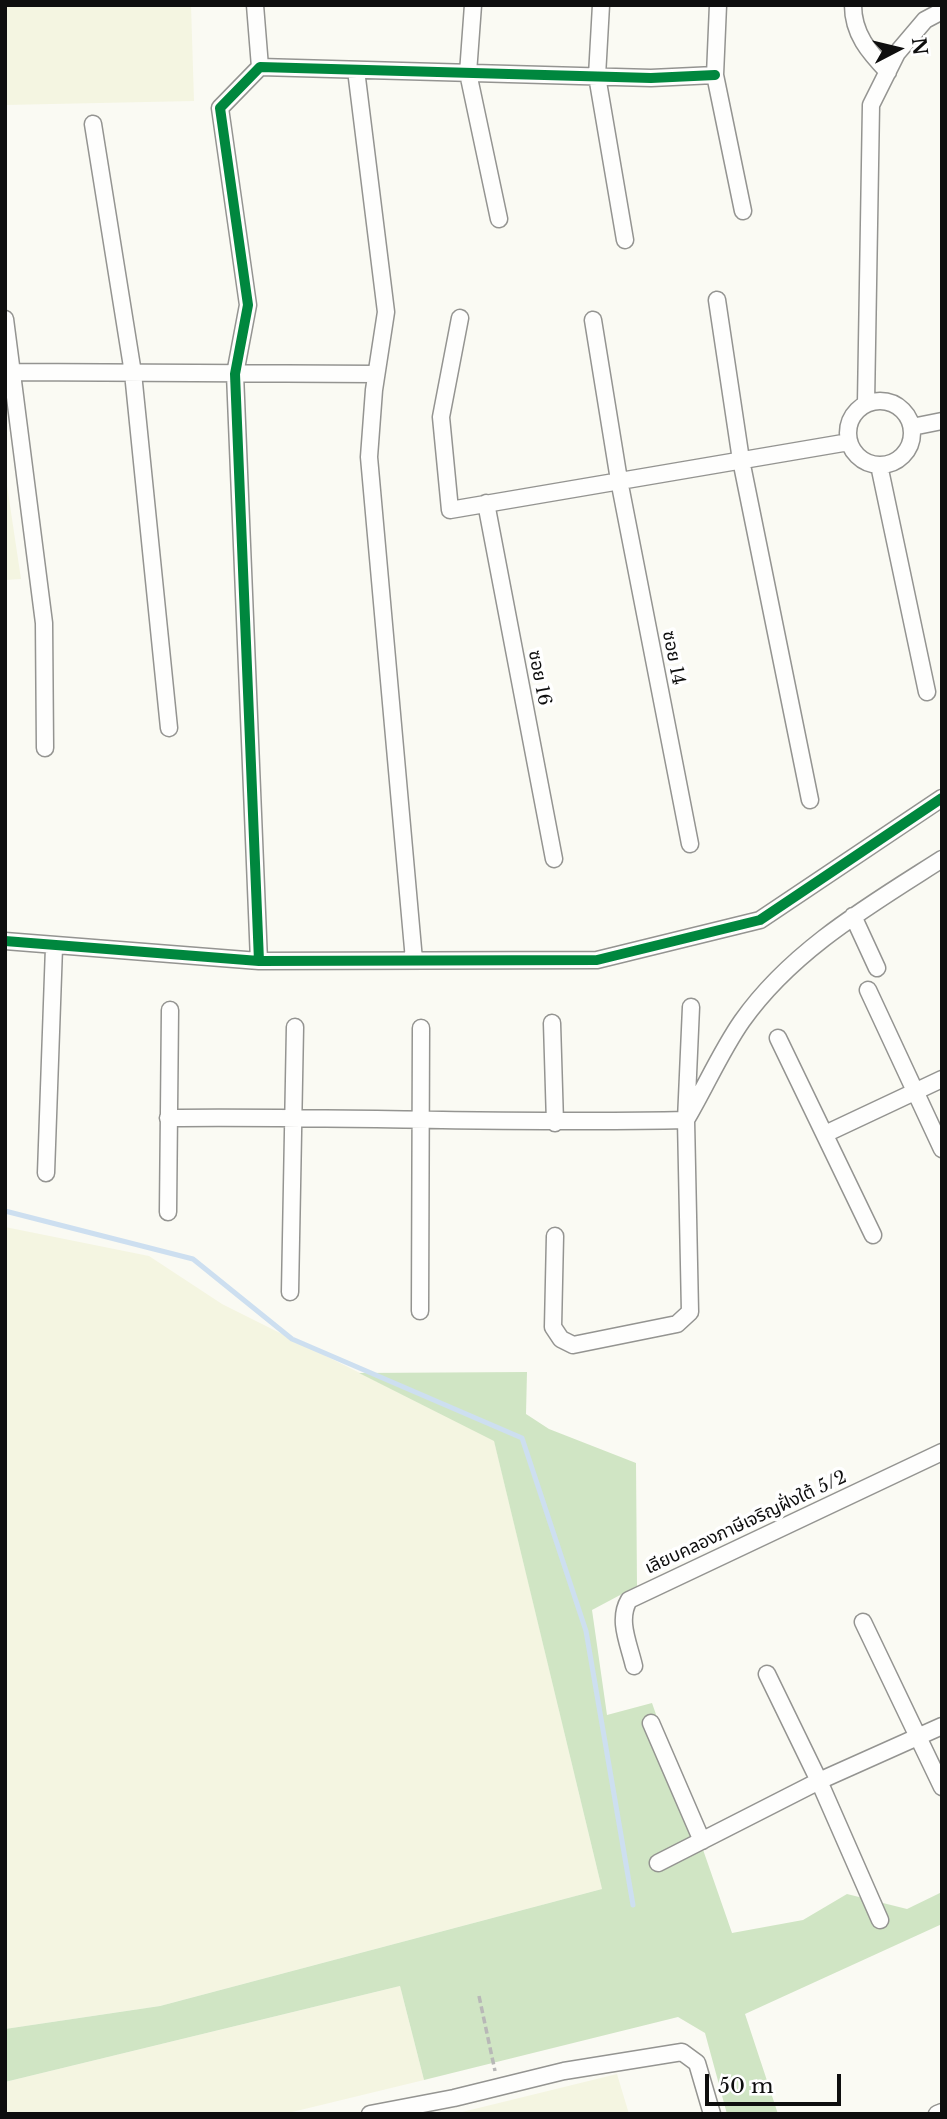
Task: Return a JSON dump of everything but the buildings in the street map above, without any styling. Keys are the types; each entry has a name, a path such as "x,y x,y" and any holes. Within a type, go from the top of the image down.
{"street":[{"path":"255,5 260,67"},
{"path":"473,5 468,72 499,219"},
{"path":"601,5 597,76 625,240"},
{"path":"718,5 715,75 743,211"},
{"path":"853,5 853,20 865,48 888,72"},
{"path":"866,403 871,105 897,53 925,20 942,11"},
{"path":"259,961 236,374 248,305 220,108 260,67 597,76 715,75"},
{"path":"356,70 386,312 376,374 369,457 414,960"},
{"path":"93,124 133,373 169,728"},
{"path":"717,300 741,460 810,800"},
{"path":"460,318 441,417 450,510 849,442"},
{"path":"5,319 44,623 45,748"},
{"name":"ซอย 14","path":"593,320 619,480 690,844"},
{"path":"13,372 376,374"},
{"path":"890,402 900,407 912,427 912,439 901,458 879,465 865,462 855,453 849,442 848,427 852,415 866,403 890,402"},
{"path":"912,427 942,421"},
{"path":"879,465 927,692"},
{"name":"ซอย 16","path":"486,503 554,859"},
{"path":"5,941 54,947 259,961 597,960 760,920 942,798"},
{"path":"687,1120 749,1013 780,975 853,916 942,859"},
{"path":"853,916 877,968"},
{"path":"46,1172 54,947"},
{"path":"868,990 942,1149"},
{"path":"555,1236 554,1327 561,1339 573,1345 677,1324 690,1312 687,1120 691,1007"},
{"path":"167,1212 170,1010"},
{"path":"552,1023 555,1123"},
{"path":"290,1292 295,1027"},
{"path":"420,1311 421,1028"},
{"path":"778,1038 873,1234"},
{"path":"825,1134 942,1079"},
{"path":"168,1118 294,1117 555,1123 687,1120"},
{"name":"เลียบคลองภาษีเจริญฝั่งใต้ 5/2","path":"634,1666 623,1623 624,1609 629,1600 942,1452"},
{"path":"863,1622 942,1787"},
{"path":"767,1674 819,1781 880,1920"},
{"path":"652,1723 702,1841"},
{"path":"658,1863 819,1781 942,1726"},
{"path":"370,2114 564,2071 682,2052 697,2063 712,2114"}],"path":[{"path":"479,1996 499,2087"}],"green space":[{"path":"5,5 191,5 194,101 5,105"},
{"path":"5,472 21,579 5,580"},
{"path":"5,1227 149,1256 222,1304 494,1440 602,1889 160,2006 5,2029"},
{"path":"527,1372 526,1414 549,1429 636,1463 637,1586 592,1610 607,1715 652,1703 732,1933 803,1920 847,1894 907,1909 942,1892 942,1924 745,2014 778,2114 727,2114 705,2033 678,2017 424,2080 400,1986 5,2082 5,2029 160,2006 602,1889 494,1441 359,1373"},
{"path":"400,1986 424,2080 284,2114 5,2114 5,2082"},
{"path":"617,2074 629,2114 454,2114"}],"waterway":[{"path":"5,1211 193,1259 292,1339 522,1438 586,1631 633,1905"}],"cycle path":[{"path":"259,961 235,374 248,305 220,108 260,67 651,78 715,75"},
{"path":"5,941 259,961 597,960 760,920 942,798"}]}
